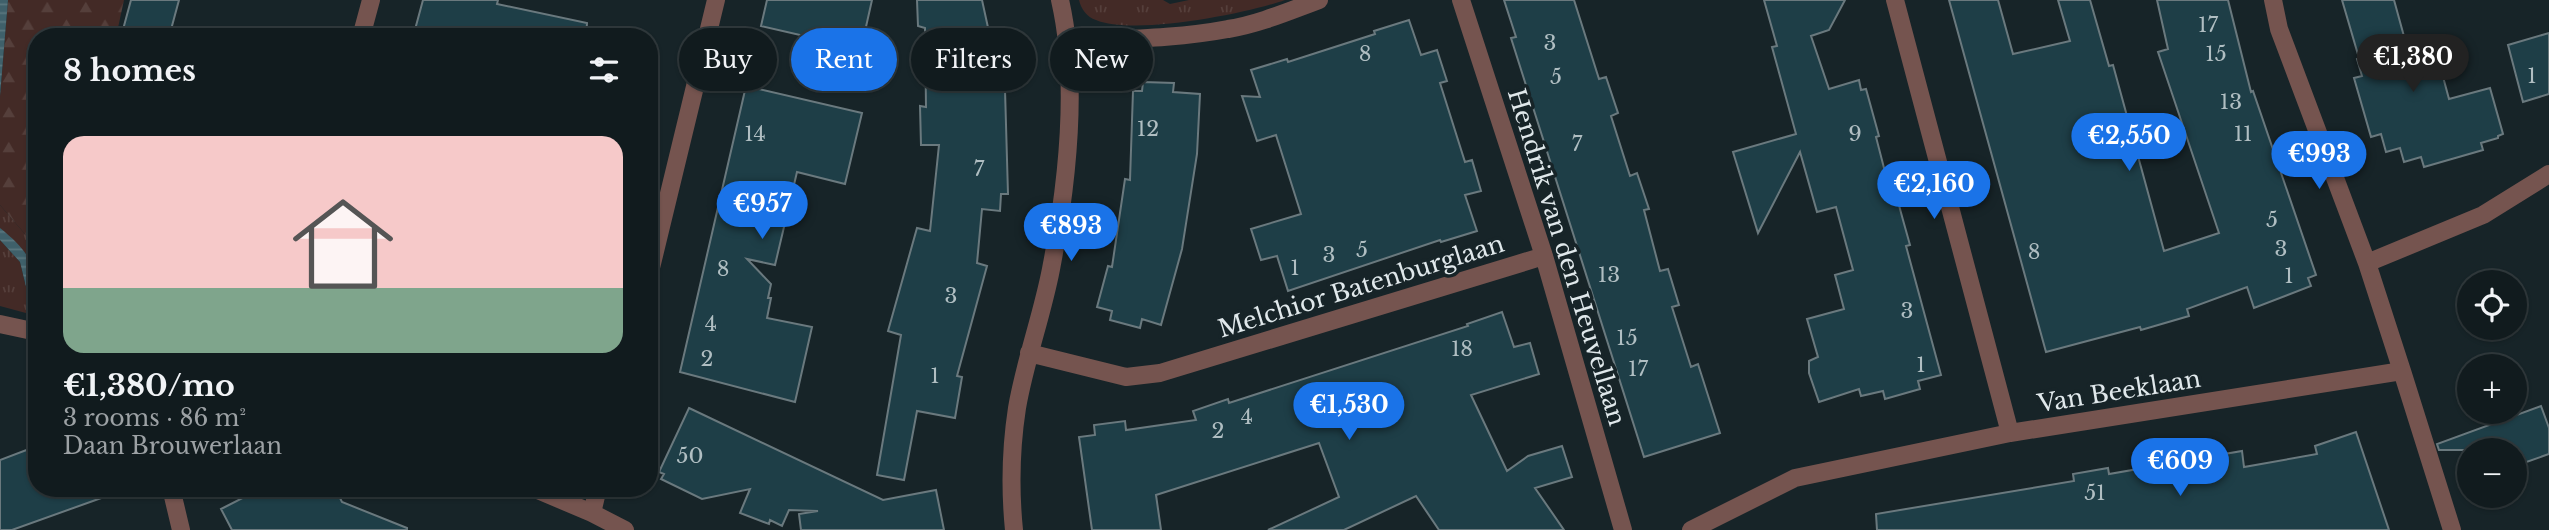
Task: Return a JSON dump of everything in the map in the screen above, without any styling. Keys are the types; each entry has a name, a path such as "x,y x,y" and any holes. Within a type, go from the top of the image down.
{"street":[{"path":"363,28 371,0"},
{"path":"658,239 716,0"},
{"path":"1060,0 1065,28"},
{"path":"1153,37 1228,29 1320,0"},
{"name":"Hendrik van den Heuvellaan","path":"1461,0 1544,256 1623,530"},
{"path":"1895,0 2010,433"},
{"path":"2273,0 2279,29 2367,263 2452,530"},
{"path":"1014,530 1012,459 1017,409 1051,271 1067,168 1067,91"},
{"path":"2367,263 2483,215 2549,173"},
{"name":"Melchior Batenburglaan","path":"1029,353 1126,377 1160,373 1544,256"},
{"path":"0,324 28,330"},
{"name":"Van Beeklaan","path":"1691,530 1795,478 2010,433 2402,371"},
{"path":"173,497 181,530"},
{"path":"554,497 625,530"},
{"path":"592,513 596,497"}],"green space":[{"path":"8,0 124,0 118,28 28,28 28,238 0,205 0,96"},
{"path":"1079,0 1163,0 1170,4 1189,0 1285,0 1218,17 1136,26 1093,19 1085,12"},
{"path":"0,205 28,238 28,256 0,228"},
{"path":"0,240 20,262 28,291 28,314 0,306"}],"water":[{"path":"0,0 8,0 0,96"},
{"path":"0,228 28,257 28,295 20,262 0,240"}],"building":[{"path":"131,0 179,0 171,28 123,28"},
{"path":"423,0 498,0 497,4 587,23 587,28 415,28"},
{"path":"767,0 872,0 866,28 791,28 791,33 761,26"},
{"path":"917,0 982,0 988,28 925,28 918,26"},
{"path":"1504,0 1574,0 1599,79 1606,77 1618,113 1611,116 1630,176 1637,173 1649,209 1644,210 1660,271 1668,269 1679,305 1672,307 1691,367 1698,364 1720,433 1644,457 1511,38 1516,37"},
{"path":"1764,0 1845,0 1829,30 1811,36 1829,89 1859,80 1861,90 1866,89 1892,199 1897,198 1910,245 1906,246 1941,375 1918,381 1920,389 1885,399 1883,391 1861,396 1859,389 1819,402 1809,373 1809,361 1818,357 1807,319 1844,309 1835,275 1853,270 1836,207 1817,212 1800,152 1758,233 1733,152 1796,134 1772,47 1777,46"},
{"path":"1949,0 1998,0 2013,54 2070,41 2058,0 2090,0 2109,66 2113,65 2164,251 2219,233 2158,52 2168,49 2157,0 2228,0 2251,92 2253,91 2316,275 2308,278 2311,286 2254,308 2247,287 2187,309 2189,316 2046,352"},
{"path":"2342,0 2394,0 2416,80 2442,73 2449,99 2490,88 2503,134 2481,143 2483,150 2424,167 2421,157 2404,162 2400,148 2386,152 2381,134 2371,137 2354,78 2362,76 2357,59 2359,58"},
{"path":"1409,20 1421,55 1437,50 1447,81 1440,83 1465,162 1472,160 1481,191 1465,195 1477,231 1441,242 1440,240 1288,291 1277,256 1261,260 1251,229 1301,214 1276,135 1257,141 1242,96 1260,97 1251,70 1287,59 1288,62"},
{"path":"2549,33 2549,94 2523,102 2508,45"},
{"path":"1153,82 1174,83 1173,92 1200,94 1197,154 1182,249 1161,325 1142,319 1140,328 1110,320 1112,311 1097,307 1108,266 1112,267 1125,179 1130,180 1133,91 1153,91"},
{"path":"745,91 767,91 862,113 845,184 797,172 775,265 747,259 771,284 767,318 812,327 795,402 680,372"},
{"path":"926,91 1005,91 1008,194 1001,194 1000,211 982,209 977,263 987,266 957,376 962,377 955,418 917,411 904,480 877,475 901,335 888,331 917,228 930,231 939,145 921,145 920,106 926,107"},
{"path":"1502,312 1514,347 1530,343 1539,374 1471,395 1507,471 1528,456 1562,446 1572,477 1535,488 1564,530 1439,530 1416,496 1344,530 1268,530 1339,497 1319,443 1156,495 1161,530 1092,530 1079,437 1095,435 1094,425 1125,421 1126,430 1196,420 1193,411 1228,399 1229,403 1468,326 1467,324"},
{"path":"2541,406 2549,428 2549,454 2527,462 2527,438 2457,438 2457,450 2439,450 2437,444 2492,424 2527,424 2527,411"},
{"path":"689,408 883,500 936,490 944,530 801,530 799,514 818,511 789,510 782,526 770,520 769,524 740,513 750,489 702,499 661,479 664,474 659,472"},
{"path":"2356,432 2389,530 1877,530 1876,514 2074,481 2073,474 2108,468 2109,474 2242,451 2244,467 2317,454 2315,446"},
{"path":"28,449 28,497 104,497 12,530 0,530 0,460"},
{"path":"244,497 340,497 342,502 407,530 232,530 221,509"}]}
